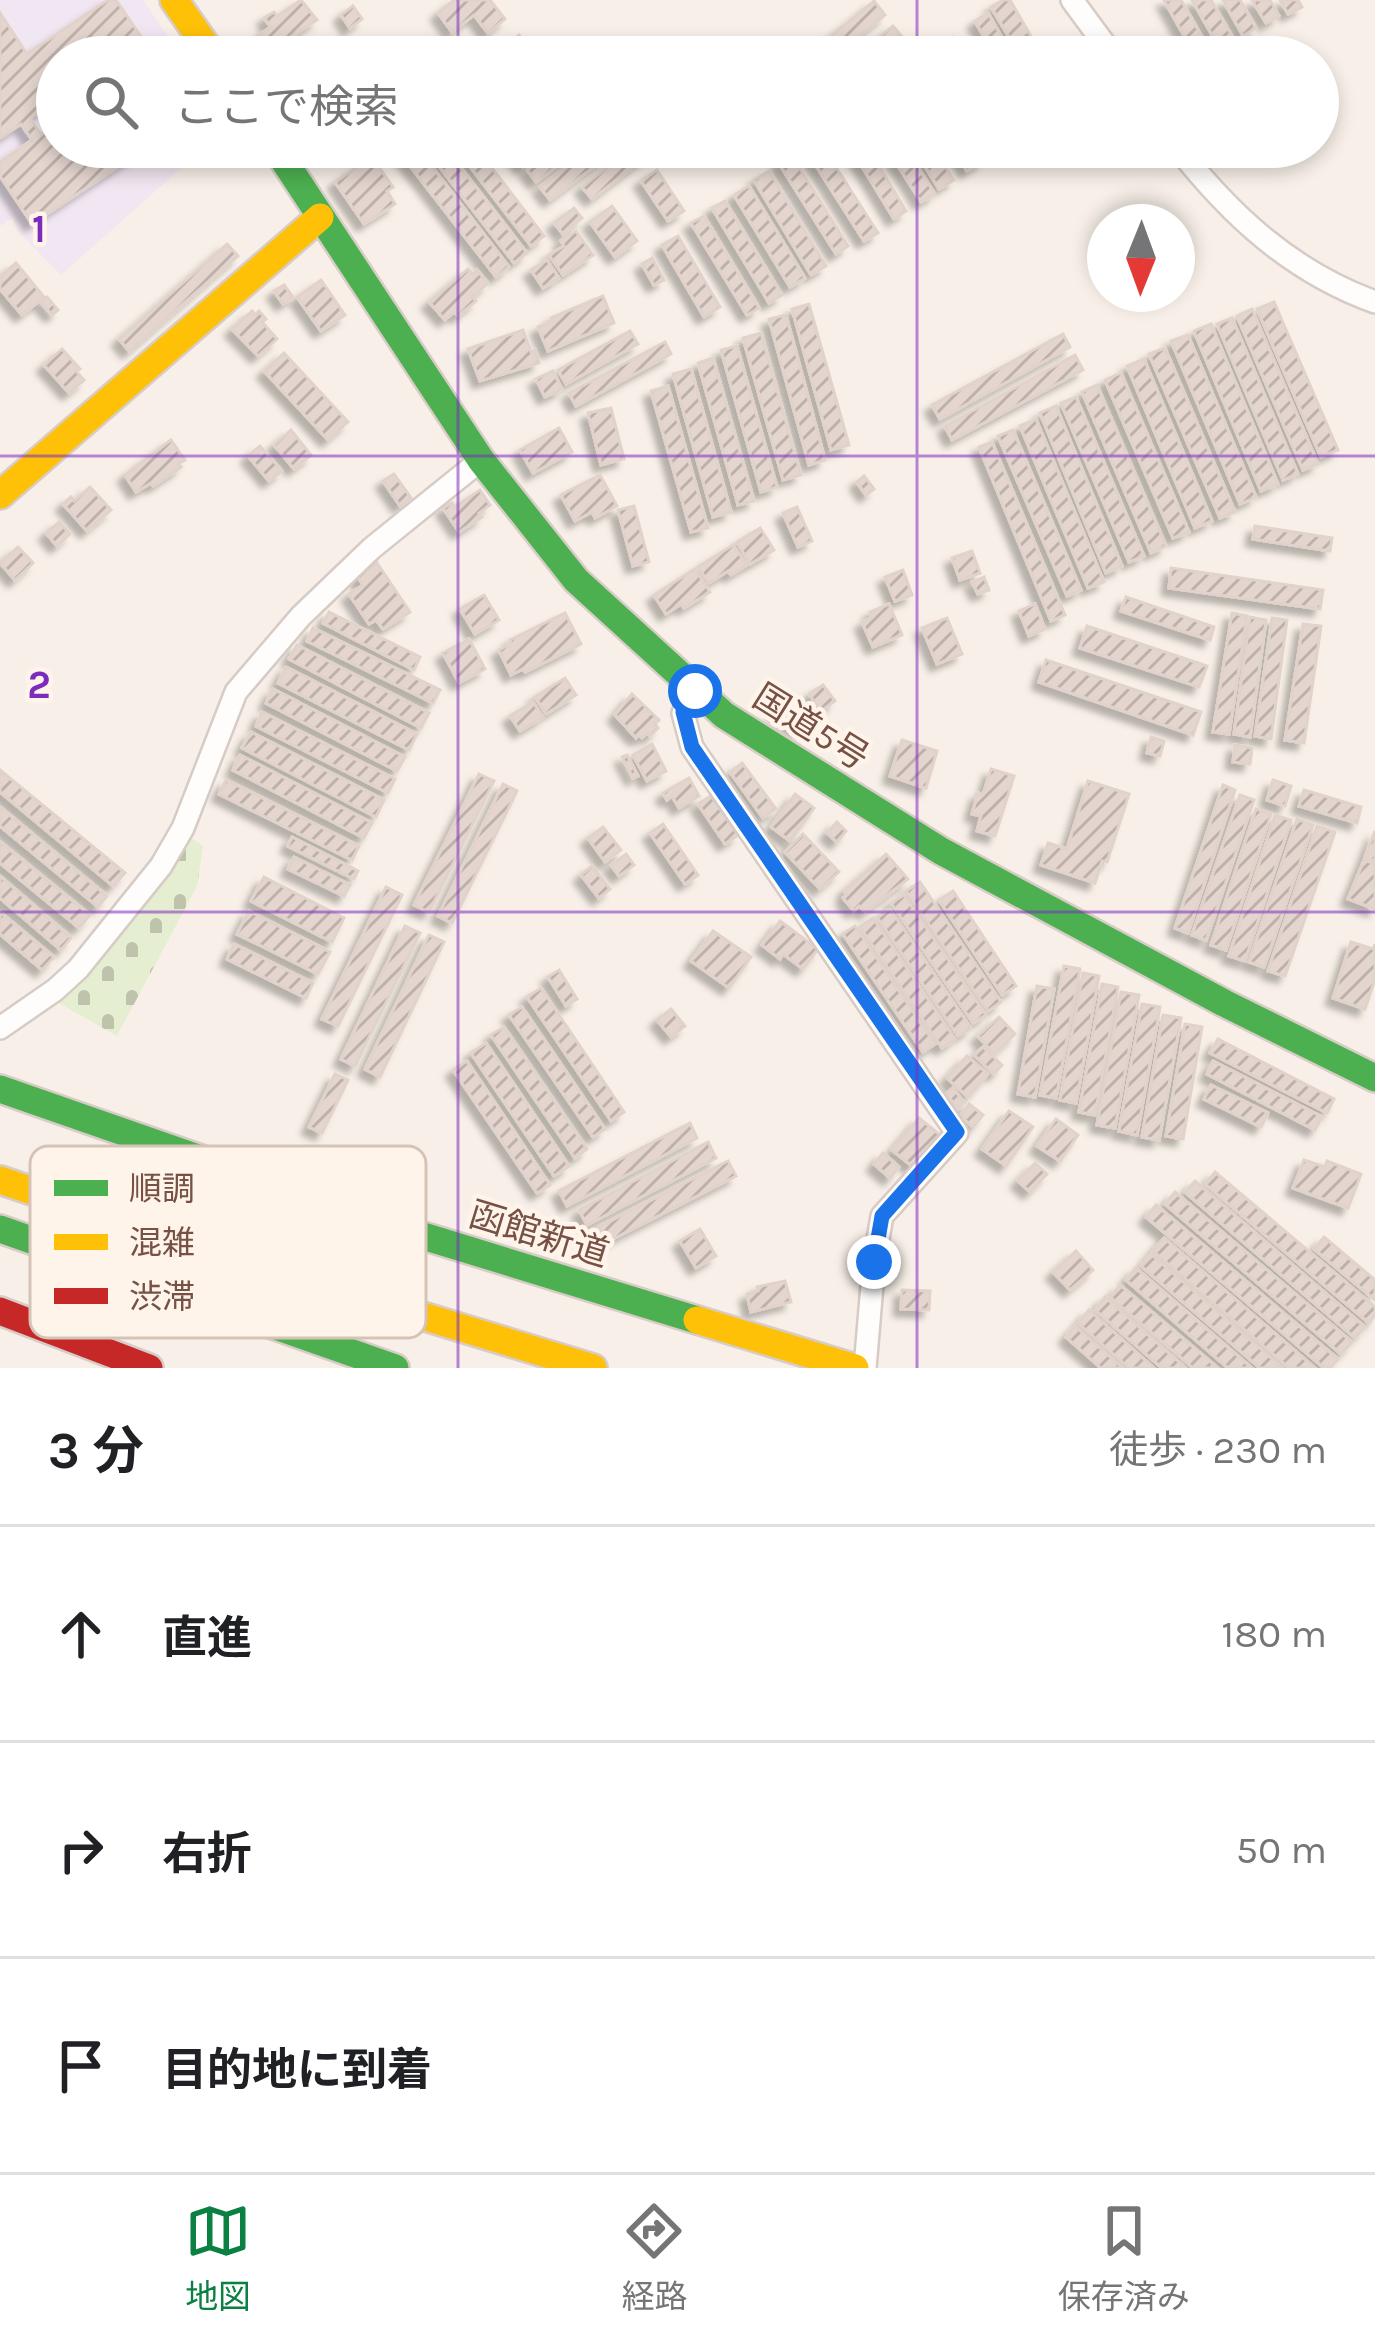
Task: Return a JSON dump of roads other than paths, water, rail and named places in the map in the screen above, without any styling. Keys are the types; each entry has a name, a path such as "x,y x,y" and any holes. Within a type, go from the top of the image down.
{"main road":[{"path":"174,0 199,36"},
{"name":"国道5号","path":"288,168 481,460 576,580 695,691 724,715 941,850 1224,1003 1375,1078"},
{"path":"0,495 320,217"},
{"name":"函館新道","path":"0,1089 163,1146"},
{"path":"0,1180 30,1190"},
{"path":"0,1229 30,1239"},
{"name":"函館新道","path":"426,1237 855,1368"},
{"path":"0,1311 30,1322"},
{"path":"426,1317 593,1368"},
{"path":"71,1338 149,1368"},
{"path":"313,1338 395,1368"}],"street":[{"path":"1072,0 1099,36"},
{"path":"1196,168 1246,225 1282,254 1375,302"},
{"path":"0,1028 78,969 161,866 183,828 236,692 302,616 372,548 481,460"},
{"path":"695,691 683,712 692,747 957,1132 882,1216 865,1368"}]}
